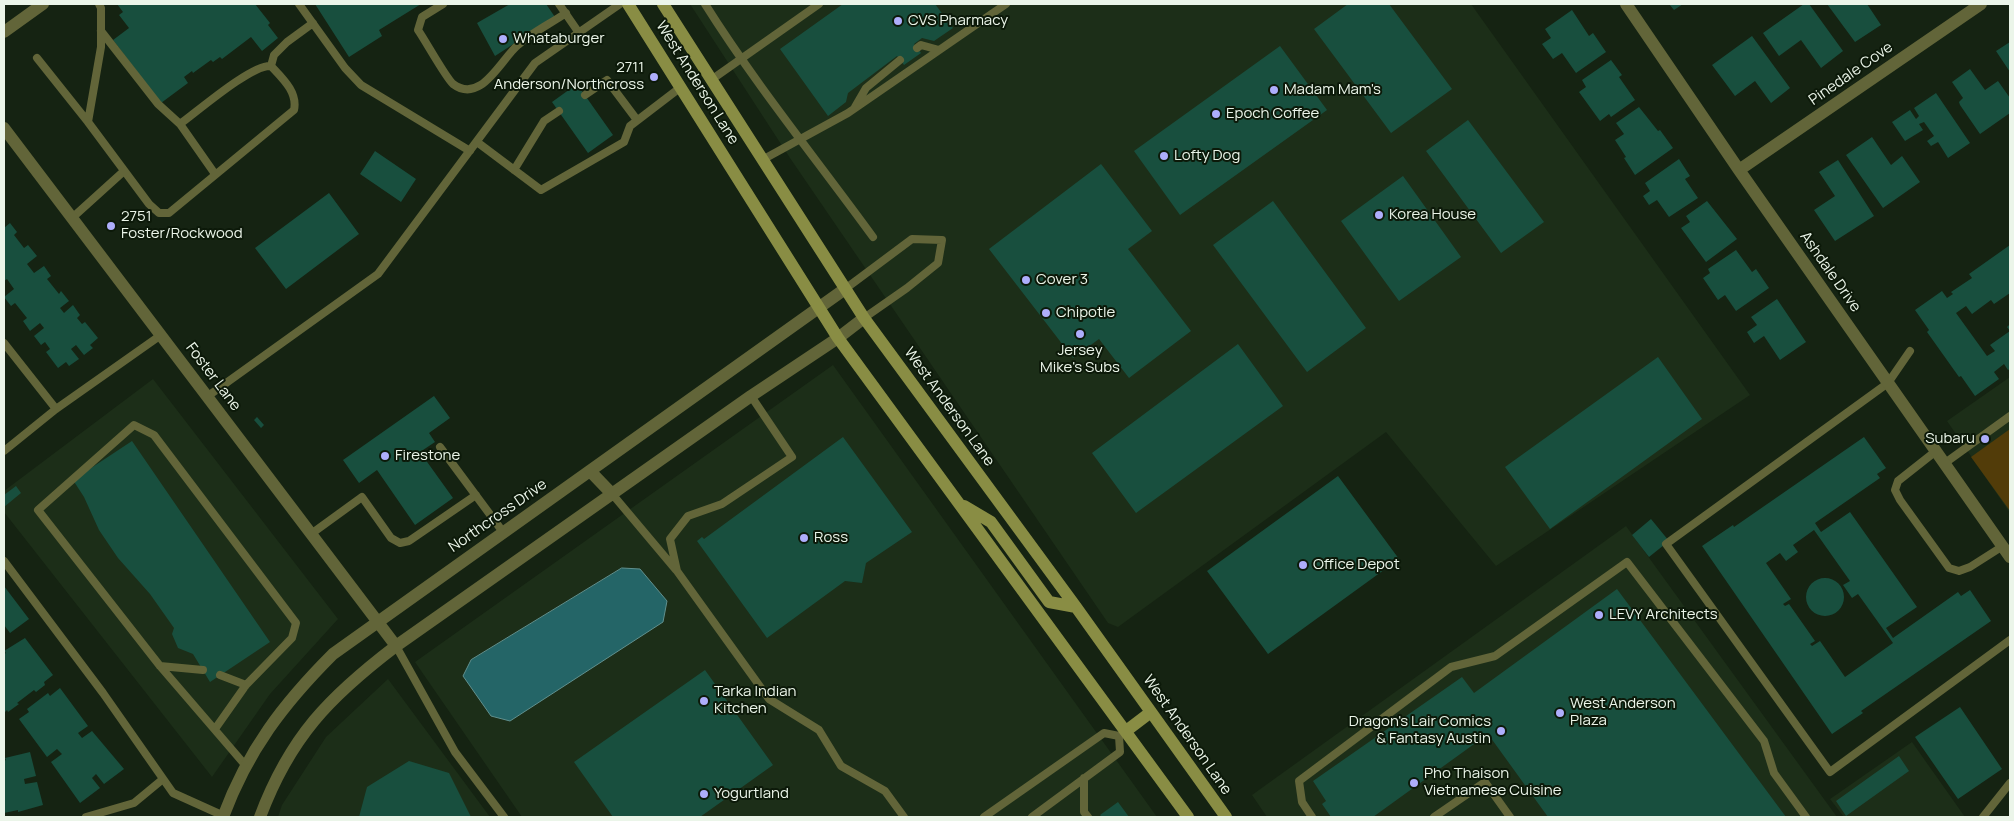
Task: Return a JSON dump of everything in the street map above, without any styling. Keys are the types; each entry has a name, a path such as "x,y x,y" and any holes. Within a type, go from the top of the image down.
{"main road":[{"name":"West Anderson Lane","path":"628,4 838,338 960,504 1122,734 1188,817"},
{"name":"West Anderson Lane","path":"663,4 864,318 1076,606 1226,817"},
{"path":"960,504 991,522 1049,602 1076,606"},
{"path":"1122,734 1150,712"}],"street":[{"path":"4,32 43,4"},
{"name":"Ashdale Drive","path":"1626,4 1739,170 2010,557"},
{"name":"Pinedale Cove","path":"1739,170 1981,4"},
{"name":"Foster Lane","path":"5,131 396,646"},
{"name":"Northcross Drive","path":"223,816 246,766 266,732 299,688 333,654 844,289"},
{"path":"260,817 281,769 309,726 323,709 356,677 396,646 864,318"},
{"path":"590,471 613,495"}],"lane":[{"path":"88,122 101,47 101,8 99,4"},
{"path":"299,4 345,68 361,85 470,151"},
{"path":"443,4 422,17 418,30 452,84 463,88 476,88 486,83 518,45 566,14"},
{"path":"559,4 579,33"},
{"path":"208,396 378,274 536,63 620,4"},
{"path":"705,4 740,59 801,138 873,237"},
{"path":"711,80 819,4"},
{"path":"762,160 854,109 939,50 995,7 1006,4"},
{"path":"271,66 274,55 287,42 313,23"},
{"path":"101,32 158,104 180,124 215,174"},
{"path":"917,48 922,45 939,50"},
{"path":"37,58 88,122 149,204 159,213 168,213 294,110 296,102 286,82 271,66 264,65 244,76 180,124"},
{"path":"854,109 866,88 900,60"},
{"path":"585,95 607,80 638,120"},
{"path":"477,142 541,190 624,142 630,126 681,87"},
{"path":"514,170 544,121 559,111"},
{"path":"72,218 124,171"},
{"path":"844,289 912,239 942,240 938,263 907,288 864,318"},
{"path":"4,451 56,409 161,335"},
{"path":"4,343 56,409"},
{"path":"1910,350 1888,383 1666,544 1830,772 2010,640"},
{"path":"676,571 670,539 688,516 722,504 792,457 751,396"},
{"path":"1945,463 2010,416"},
{"path":"215,729 246,685 292,638 296,623 154,435 134,425 38,510 160,666 246,766"},
{"path":"440,447 503,532"},
{"path":"1936,451 1898,481 1895,490 1900,500 1949,568 1959,571 1970,568 2003,546"},
{"path":"311,534 362,497 391,538 400,543 409,541 476,495"},
{"path":"613,495 676,571 769,699 819,730 840,766 885,791 904,817"},
{"path":"4,561 103,693 172,793 223,816"},
{"path":"1312,817 1302,802 1299,781 1451,667 1495,656 1627,562 1764,742 1774,773 1806,817"},
{"path":"396,646 455,752 504,817"},
{"path":"160,666 202,670"},
{"path":"220,675 246,685"},
{"path":"984,817 1104,733 1122,734 1120,752 1032,817"},
{"path":"1084,778 1084,812 1088,817"},
{"path":"86,817 134,803 163,779"},
{"path":"1434,817 1485,782 1510,817"},
{"path":"1983,817 2010,783"}],"shaded area":[{"path":"690,4 1471,4 1750,395 1496,566 1386,432 1118,627 1108,623 790,158"},
{"path":"833,365 1157,817 522,817 415,662"},
{"name":"Subaru","path":"2010,377 2010,513 1947,421"},
{"path":"153,379 338,619 270,694 212,777 4,512 4,491"},
{"path":"2010,429 2010,511 1971,457"},
{"name":"West Anderson Plaza","path":"1626,526 1837,817 1267,817 1252,795"},
{"path":"388,679 490,817 278,817 282,805 326,737"},
{"path":"1912,742 1965,817 1844,817 1830,799"}],"water":[{"path":"622,568 640,569 667,601 663,622 510,721 491,716 463,676 471,660"}],"building":[{"path":"117,4 255,4 270,23 268,25 278,38 262,51 251,37 222,59 220,57 213,62 211,60 193,73 192,71 184,77 188,83 161,103 113,40 129,28 119,15 123,12"},
{"path":"315,4 421,4 379,30 382,36 349,57"},
{"name":"Whataburger","path":"510,4 546,4 555,17 495,56 477,23"},
{"name":"CVS Pharmacy","path":"843,4 935,4 953,28 934,41 922,38 914,44 921,53 904,65 897,56 848,93 846,102 828,116 780,49"},
{"path":"1348,4 1389,4 1452,89 1391,133 1314,29"},
{"path":"1669,4 1683,4 1674,10"},
{"path":"1804,4 1809,4 1843,51 1821,68 1801,40 1779,56 1763,33"},
{"path":"1827,4 1867,4 1881,25 1855,42"},
{"path":"1572,10 1589,36 1593,33 1606,52 1576,73 1562,53 1553,59 1542,44 1551,38 1545,29"},
{"path":"1752,36 1790,88 1771,103 1755,81 1735,96 1712,65"},
{"path":"2010,42 2010,72 1996,51"},
{"path":"1280,46 1327,110 1180,215 1134,151"},
{"path":"1611,60 1622,75 1619,77 1635,100 1611,117 1609,114 1600,121 1579,92 1586,87 1582,80"},
{"path":"1970,69 1985,90 1998,81 2010,98 2010,113 1980,134 1960,105 1959,102 1963,98 1952,82"},
{"path":"577,84 613,135 588,153 552,102"},
{"path":"1936,93 1970,143 1948,158 1938,142 1931,146 1927,141 1934,136 1924,122 1919,124 1923,130 1905,141 1892,122 1910,110 1916,119 1919,116 1914,108"},
{"path":"1639,107 1673,148 1635,175 1615,140 1624,134 1616,123"},
{"path":"1468,120 1544,222 1501,253 1426,151"},
{"path":"1872,137 1891,165 1902,156 1920,182 1883,208 1846,155"},
{"path":"375,151 416,179 401,202 360,174"},
{"path":"1679,159 1690,176 1685,179 1698,198 1669,217 1657,200 1649,205 1643,196 1650,191 1645,183"},
{"path":"1838,160 1874,216 1835,241 1814,210 1835,196 1819,172"},
{"path":"1101,164 1152,231 1128,249 1191,331 1129,378 1099,339 1073,358 989,249"},
{"path":"1403,176 1461,257 1399,301 1341,221"},
{"path":"329,193 359,234 286,289 255,248"},
{"path":"1273,201 1366,328 1307,372 1213,245"},
{"path":"1707,201 1737,239 1706,262 1681,228 1690,222 1686,216"},
{"path":"10,223 17,232 14,235 24,248 28,245 37,256 27,264 34,273 44,266 51,276 47,279 59,294 61,291 69,301 60,308 64,313 73,305 80,315 77,318 82,324 85,322 98,338 90,345 93,348 84,355 76,345 71,349 79,359 69,366 66,362 58,368 46,352 50,349 45,342 41,345 34,336 44,328 40,323 30,331 23,321 27,318 15,303 11,306 4,297 14,289 7,279 4,281 4,228"},
{"path":"2010,245 2010,293 1994,304 1991,300 1972,314 1966,306 1956,313 1987,356 1995,351 1990,345 2010,331 2010,369 2008,370 2004,364 1994,372 1999,379 1975,396 1927,332 1929,330 1915,310 1942,291 1947,298 1953,294 1951,292 1972,278 1969,274"},
{"path":"1736,250 1752,272 1756,269 1769,288 1736,311 1725,295 1718,300 1703,278 1710,273 1708,269"},
{"path":"1777,299 1806,342 1780,360 1764,336 1754,343 1747,332 1757,325 1751,317"},
{"path":"1238,344 1283,406 1136,513 1092,453"},
{"path":"1658,357 1702,419 1550,529 1505,467"},
{"name":"Firestone","path":"434,396 450,418 429,433 435,442 420,452 453,498 415,525 377,470 359,483 343,460"},
{"path":"257,417 264,425 261,428 254,420"},
{"name":"Ross","path":"843,437 912,532 866,563 862,583 845,581 767,638 697,541 702,537 704,539"},
{"path":"1864,437 1886,468 1877,474 1880,478 1815,523 1821,532 1850,512 1917,607 1886,628 1893,638 1958,592 1961,596 1970,590 1991,621 1861,711 1863,713 1832,734 1702,546 1733,525 1734,527","holes":["1814,530 1850,581 1843,585 1852,598 1858,594 1893,643 1845,677 1820,641 1812,646 1810,644 1815,641 1789,604 1785,606 1783,604 1791,599 1766,563 1780,553 1786,561 1798,552 1793,545"]},
{"path":"132,441 270,642 210,682 193,654 178,648 172,634 174,628 150,594 118,558 99,530 84,497 73,480"},
{"name":"Office Depot","path":"1338,476 1399,559 1268,654 1207,571"},
{"path":"16,486 21,493 4,507 4,495"},
{"path":"1651,519 1669,541 1649,557 1632,535"},
{"path":"1825,578 1838,584 1844,597 1838,610 1825,616 1812,610 1806,597 1812,584"},
{"path":"4,586 29,619 10,633 4,625"},
{"name":"West Anderson Plaza","path":"1617,589 1786,817 1548,817 1488,734 1373,817 1331,817 1322,804 1326,801 1313,781 1462,677 1474,693"},
{"path":"25,638 53,675 36,692 34,690 17,703 19,704 4,713 4,654 6,653 4,651"},
{"path":"705,670 773,765 700,817 613,817 574,762"},
{"path":"60,688 88,726 78,733 82,738 92,731 124,769 104,784 96,774 92,778 100,788 80,803 51,762 62,754 57,749 47,757 19,719 29,712 27,709 48,693 50,696"},
{"path":"1960,707 2002,769 1958,799 1915,737"},
{"path":"30,752 36,776 24,779 25,784 37,782 43,805 18,812 18,810 4,813 5,758"},
{"path":"1899,756 1909,771 1846,816 1836,801"},
{"path":"409,761 449,773 471,817 359,817 367,787"},
{"path":"1118,802 1129,817 1102,817 1100,815"}],"place":[{"name":"CVS Pharmacy","path":"898,21"},
{"name":"Whataburger","path":"503,39"},
{"name":"2711 Anderson/Northcross","path":"654,77"},
{"name":"Madam Mam's","path":"1274,90"},
{"name":"Epoch Coffee","path":"1216,114"},
{"name":"Lofty Dog","path":"1164,156"},
{"name":"Korea House","path":"1379,215"},
{"name":"2751 Foster/Rockwood","path":"111,226"},
{"name":"Cover 3","path":"1026,280"},
{"name":"Chipotle","path":"1046,313"},
{"name":"Jersey Mike's Subs","path":"1080,334"},
{"name":"Subaru","path":"1985,439"},
{"name":"Firestone","path":"385,456"},
{"name":"Ross","path":"804,538"},
{"name":"Office Depot","path":"1303,565"},
{"name":"LEVY Architects","path":"1599,615"},
{"name":"Tarka Indian Kitchen","path":"704,701"},
{"name":"West Anderson Plaza","path":"1560,713"},
{"name":"Dragon's Lair Comics & Fantasy Austin","path":"1501,731"},
{"name":"Pho Thaison Vietnamese Cuisine","path":"1414,783"},
{"name":"Yogurtland","path":"704,794"}]}
